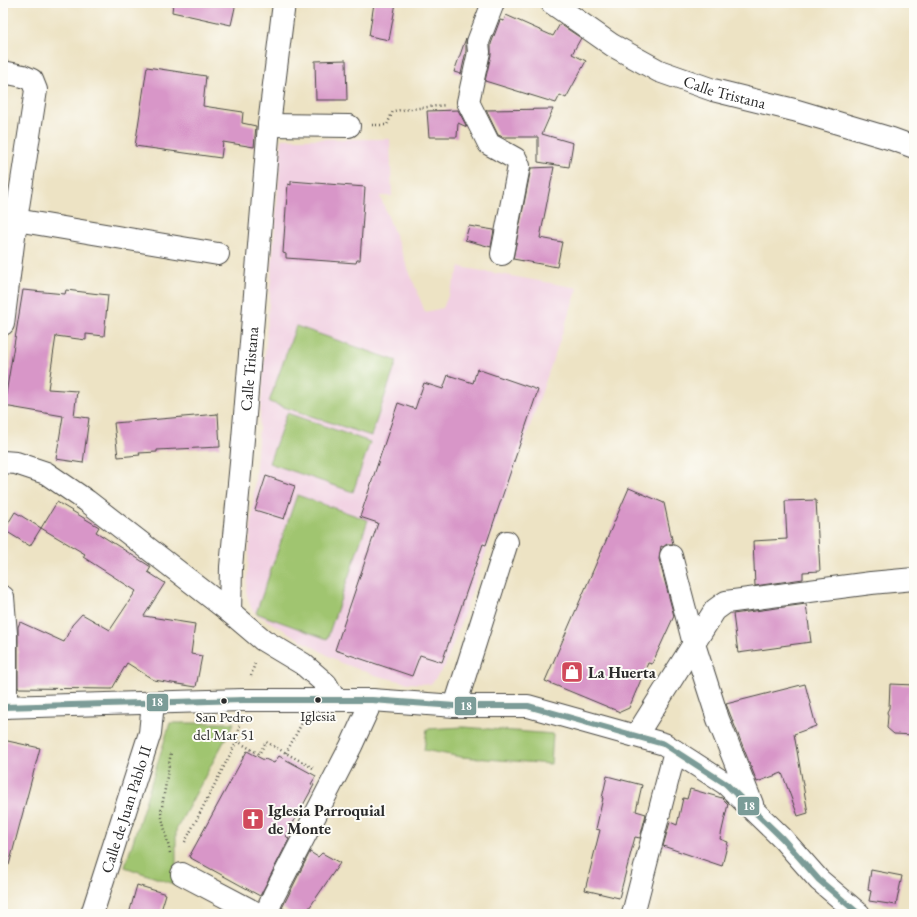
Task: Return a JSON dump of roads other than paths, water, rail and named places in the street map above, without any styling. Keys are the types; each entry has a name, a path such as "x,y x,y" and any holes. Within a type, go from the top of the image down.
{"street":[{"name":"Calle Tristana","path":"230,612 231,567 242,455 269,125 284,3"},
{"path":"494,3 478,42 479,52 468,102 489,144 516,159 519,166 502,254"},
{"name":"Calle Tristana","path":"552,3 612,45 660,71 713,90 794,110 892,138 914,147"},
{"path":"3,72 23,76 32,80 36,90 16,220 3,324"},
{"path":"269,125 349,126"},
{"path":"16,220 218,254"},
{"path":"3,462 16,463 46,472 88,501 230,612 263,640 303,664 316,674 326,684 324,700"},
{"path":"455,706 507,542"},
{"path":"670,556 694,644 718,719 754,809"},
{"path":"636,736 715,610 726,602 871,583 914,579"},
{"path":"3,597 6,634 5,707 243,700 372,700 455,706 528,706 664,744 726,784 754,809 820,880 859,914"},
{"path":"266,914 274,895 351,746 372,700"},
{"name":"Calle de Juan Pablo II","path":"92,914 150,733 153,703"},
{"path":"634,914 675,751"},
{"path":"182,874 258,914"}],"place":[{"name":"La Huerta","path":"572,672"},
{"name":"Iglesia","path":"318,700"},
{"name":"San Pedro del Mar 51","path":"224,701"},
{"name":"Iglesia Parroquial de Monte","path":"253,819"}]}
